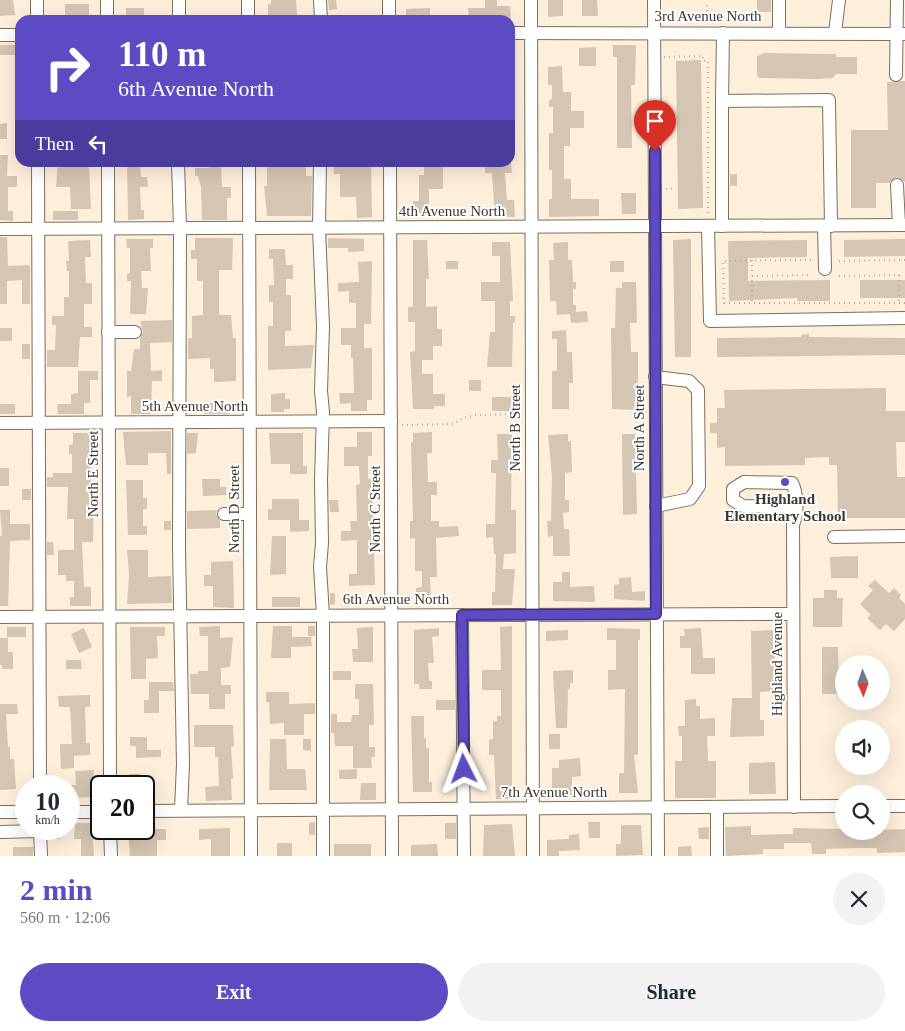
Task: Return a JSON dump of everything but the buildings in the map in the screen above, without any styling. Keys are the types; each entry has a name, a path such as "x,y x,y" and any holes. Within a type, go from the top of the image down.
{"street":[{"path":"37,0 37,15"},
{"path":"107,0 107,15"},
{"path":"179,0 179,15"},
{"path":"248,0 248,15"},
{"path":"320,0 321,15"},
{"path":"389,0 389,15"},
{"name":"North B Street","path":"530,0 533,856"},
{"name":"North A Street","path":"654,0 658,856"},
{"path":"779,0 779,33"},
{"path":"835,33 839,0"},
{"path":"896,75 901,34 897,0"},
{"name":"3rd Avenue North","path":"515,33 901,34"},
{"path":"722,223 723,33"},
{"path":"0,36 15,35"},
{"path":"722,101 829,100 828,226 825,269"},
{"path":"38,167 40,775"},
{"name":"North E Street","path":"108,167 110,775"},
{"path":"178,167 180,228 180,616 183,764 181,810"},
{"name":"North D Street","path":"249,167 251,856"},
{"path":"320,167 319,228 323,326 321,391 323,422 321,480 322,543 320,567 323,616 323,856"},
{"name":"North C Street","path":"390,167 394,423 391,615 392,856"},
{"path":"897,184 902,226"},
{"name":"4th Avenue North","path":"0,229 708,226 722,223 902,226"},
{"path":"708,226 710,320 905,318"},
{"path":"108,332 136,332"},
{"path":"656,377 689,381 698,390 699,486 690,499 656,506"},
{"name":"5th Avenue North","path":"0,423 394,423"},
{"name":"Highland Avenue","path":"794,522 796,517 795,489 792,483 744,482 733,489 733,500 738,503 750,507 783,507 793,515 794,807"},
{"path":"224,514 250,514"},
{"path":"834,537 905,536"},
{"name":"6th Avenue North","path":"0,617 656,614 793,610"},
{"path":"462,615 464,856"},
{"name":"7th Avenue North","path":"155,811 835,806"},
{"path":"890,806 905,806"},
{"path":"717,856 718,808"},
{"path":"0,812 15,812"},
{"path":"0,832 15,831"},
{"path":"40,840 41,856"},
{"path":"110,840 110,856"}],"path":[{"path":"707,5 708,26"},
{"path":"664,57 704,56 703,62 708,61 708,220 722,223"},
{"path":"665,189 674,188"},
{"path":"752,260 752,303"},
{"path":"811,260 723,261 724,303 905,303"},
{"path":"838,261 905,260"},
{"path":"752,276 812,275"},
{"path":"839,276 899,275 899,303"},
{"path":"394,423 453,424 463,418 476,415 525,414"}],"place":[{"name":"Highland Elementary School","path":"785,482"}],"route":[{"path":"464,769 462,615 656,614 655,151"}]}
